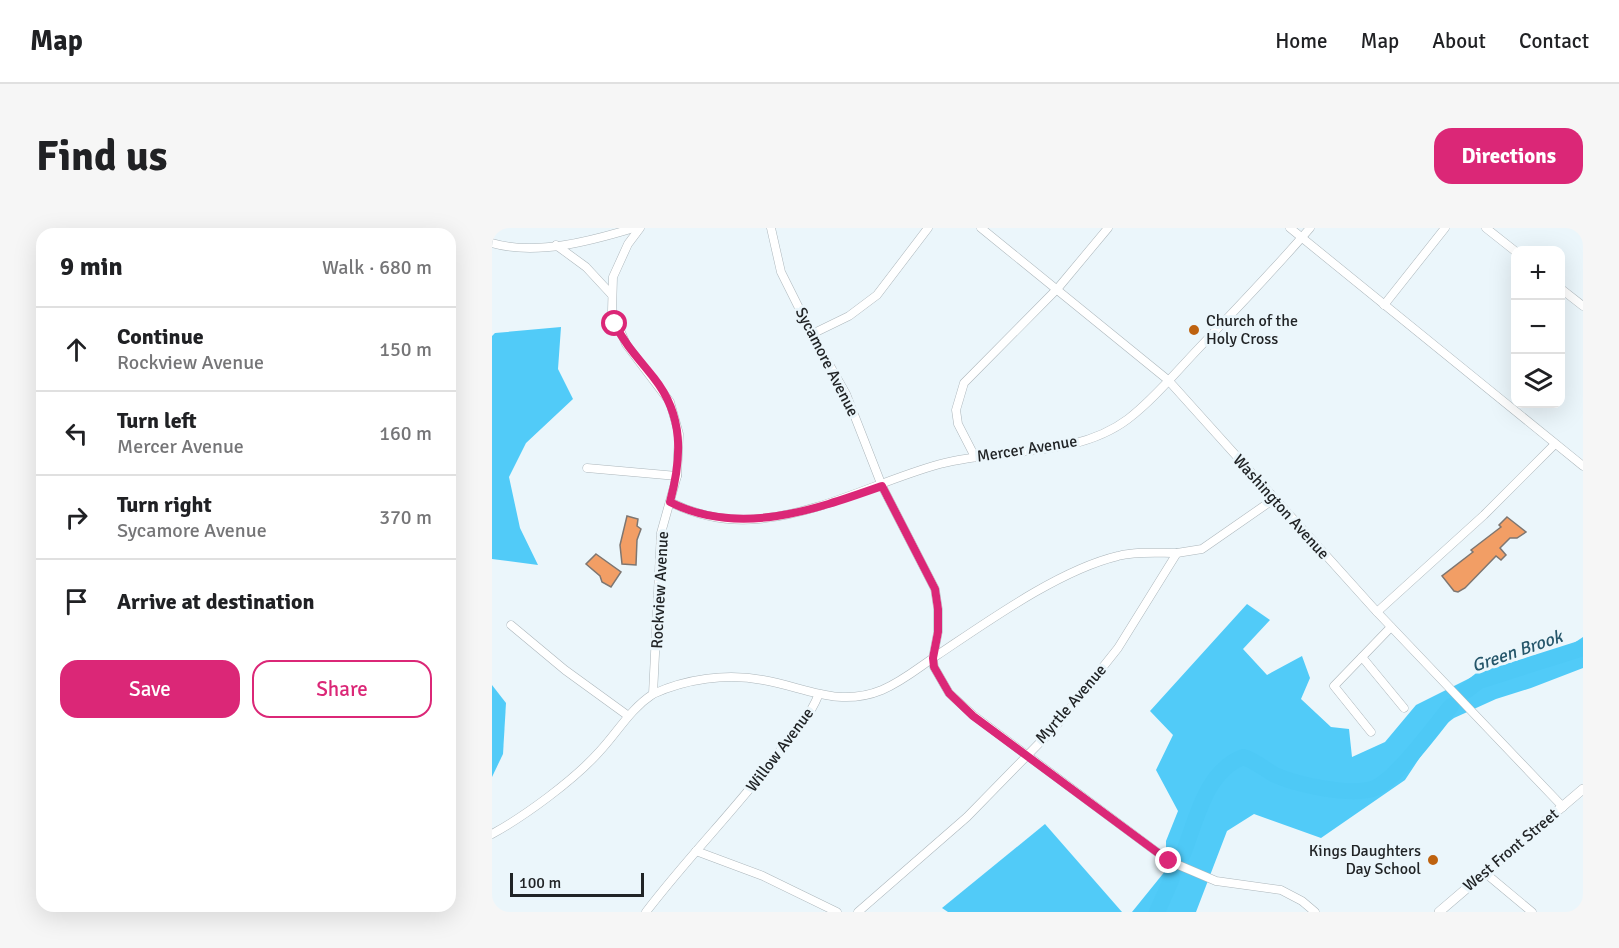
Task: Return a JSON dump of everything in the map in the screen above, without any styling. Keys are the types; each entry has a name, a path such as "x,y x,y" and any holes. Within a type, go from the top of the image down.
{"street":[{"path":"492,243 512,247 556,245 634,228"},
{"name":"Rockview Avenue","path":"640,228 618,264 611,294 612,311 620,334 662,389 674,411 679,434 677,477 661,533 652,694"},
{"name":"Sycamore Avenue","path":"771,228 781,272 812,334 850,401 882,486 935,589 938,632 933,658"},
{"path":"812,334 849,316 877,295 928,228"},
{"name":"Washington Avenue","path":"981,228 1058,288 1168,380 1377,612 1563,807"},
{"path":"975,457 958,424 956,410 960,390 964,383 1058,288 1108,228"},
{"path":"1290,228 1583,466"},
{"name":"Mercer Avenue","path":"670,502 705,516 758,519 813,509 941,464 975,457 1048,448 1110,430 1129,418 1168,380 1310,228"},
{"path":"1384,305 1445,228"},
{"path":"1486,228 1511,248"},
{"path":"556,245 586,267 611,294"},
{"path":"1565,292 1583,306"},
{"path":"1377,612 1484,515 1555,444"},
{"path":"587,468 677,477"},
{"path":"1177,553 1202,549 1274,499"},
{"name":"Willow Avenue","path":"646,912 673,875 757,782 800,726 818,696 855,695 881,691 913,674 933,658 1060,579 1099,561 1121,555 1177,553"},
{"name":"Myrtle Avenue","path":"858,912 967,817 1056,726 1097,677 1177,553"},
{"path":"511,625 565,670 627,715"},
{"path":"1371,732 1334,686 1391,627"},
{"path":"1362,657 1404,708"},
{"path":"933,658 944,684 959,704 1169,861 1216,881 1281,890 1302,901 1315,912"},
{"path":"492,834 525,814 599,753 627,715 652,694 669,687 719,677 745,677 766,680 818,696"},
{"name":"West Front Street","path":"1439,912 1583,789"},
{"path":"696,851 764,876 837,912"},
{"path":"1484,872 1532,912"}],"shaded area":[{"path":"561,327 558,369 573,399 526,443 509,477 520,528 538,565 492,559 492,336 495,333"},
{"path":"1247,604 1270,620 1243,649 1267,675 1302,656 1310,678 1301,699 1331,727 1349,729 1352,757 1385,742 1416,705 1474,676 1568,647 1583,637 1583,668 1496,699 1454,718 1438,730 1405,780 1321,838 1254,814 1227,831 1196,912 1132,912 1166,870 1166,841 1178,811 1156,770 1173,735 1150,711"},
{"path":"492,685 506,703 503,754 492,777"},
{"path":"1045,824 1122,912 948,912 942,908"}],"building":[{"path":"627,516 638,519 637,526 641,529 637,540 636,565 622,564 620,545"},
{"path":"1507,517 1526,532 1517,538 1510,538 1500,548 1506,555 1501,560 1496,556 1465,588 1458,592 1454,591 1442,576 1501,527 1499,525"},
{"path":"596,554 621,572 611,587 602,582 600,576 586,564"}],"waterway":[{"name":"Green Brook","path":"1466,691 1479,681 1583,648"},
{"name":"Green Brook","path":"1183,854 1204,798 1211,785 1230,764 1243,757 1275,775 1297,783 1353,791 1375,788 1394,774 1451,706"},
{"name":"Green Brook","path":"1157,912 1172,878"}],"place":[{"name":"Church of the Holy Cross","path":"1194,330"},
{"name":"Kings Daughters Day School","path":"1433,860"}],"route":[{"path":"615,324 626,344 662,389 677,420 679,455 677,477 670,502 705,516 732,520 758,519 813,509 882,486 901,527 922,561 935,589 938,632 933,658 934,667 949,693 973,716 1169,861"}]}
